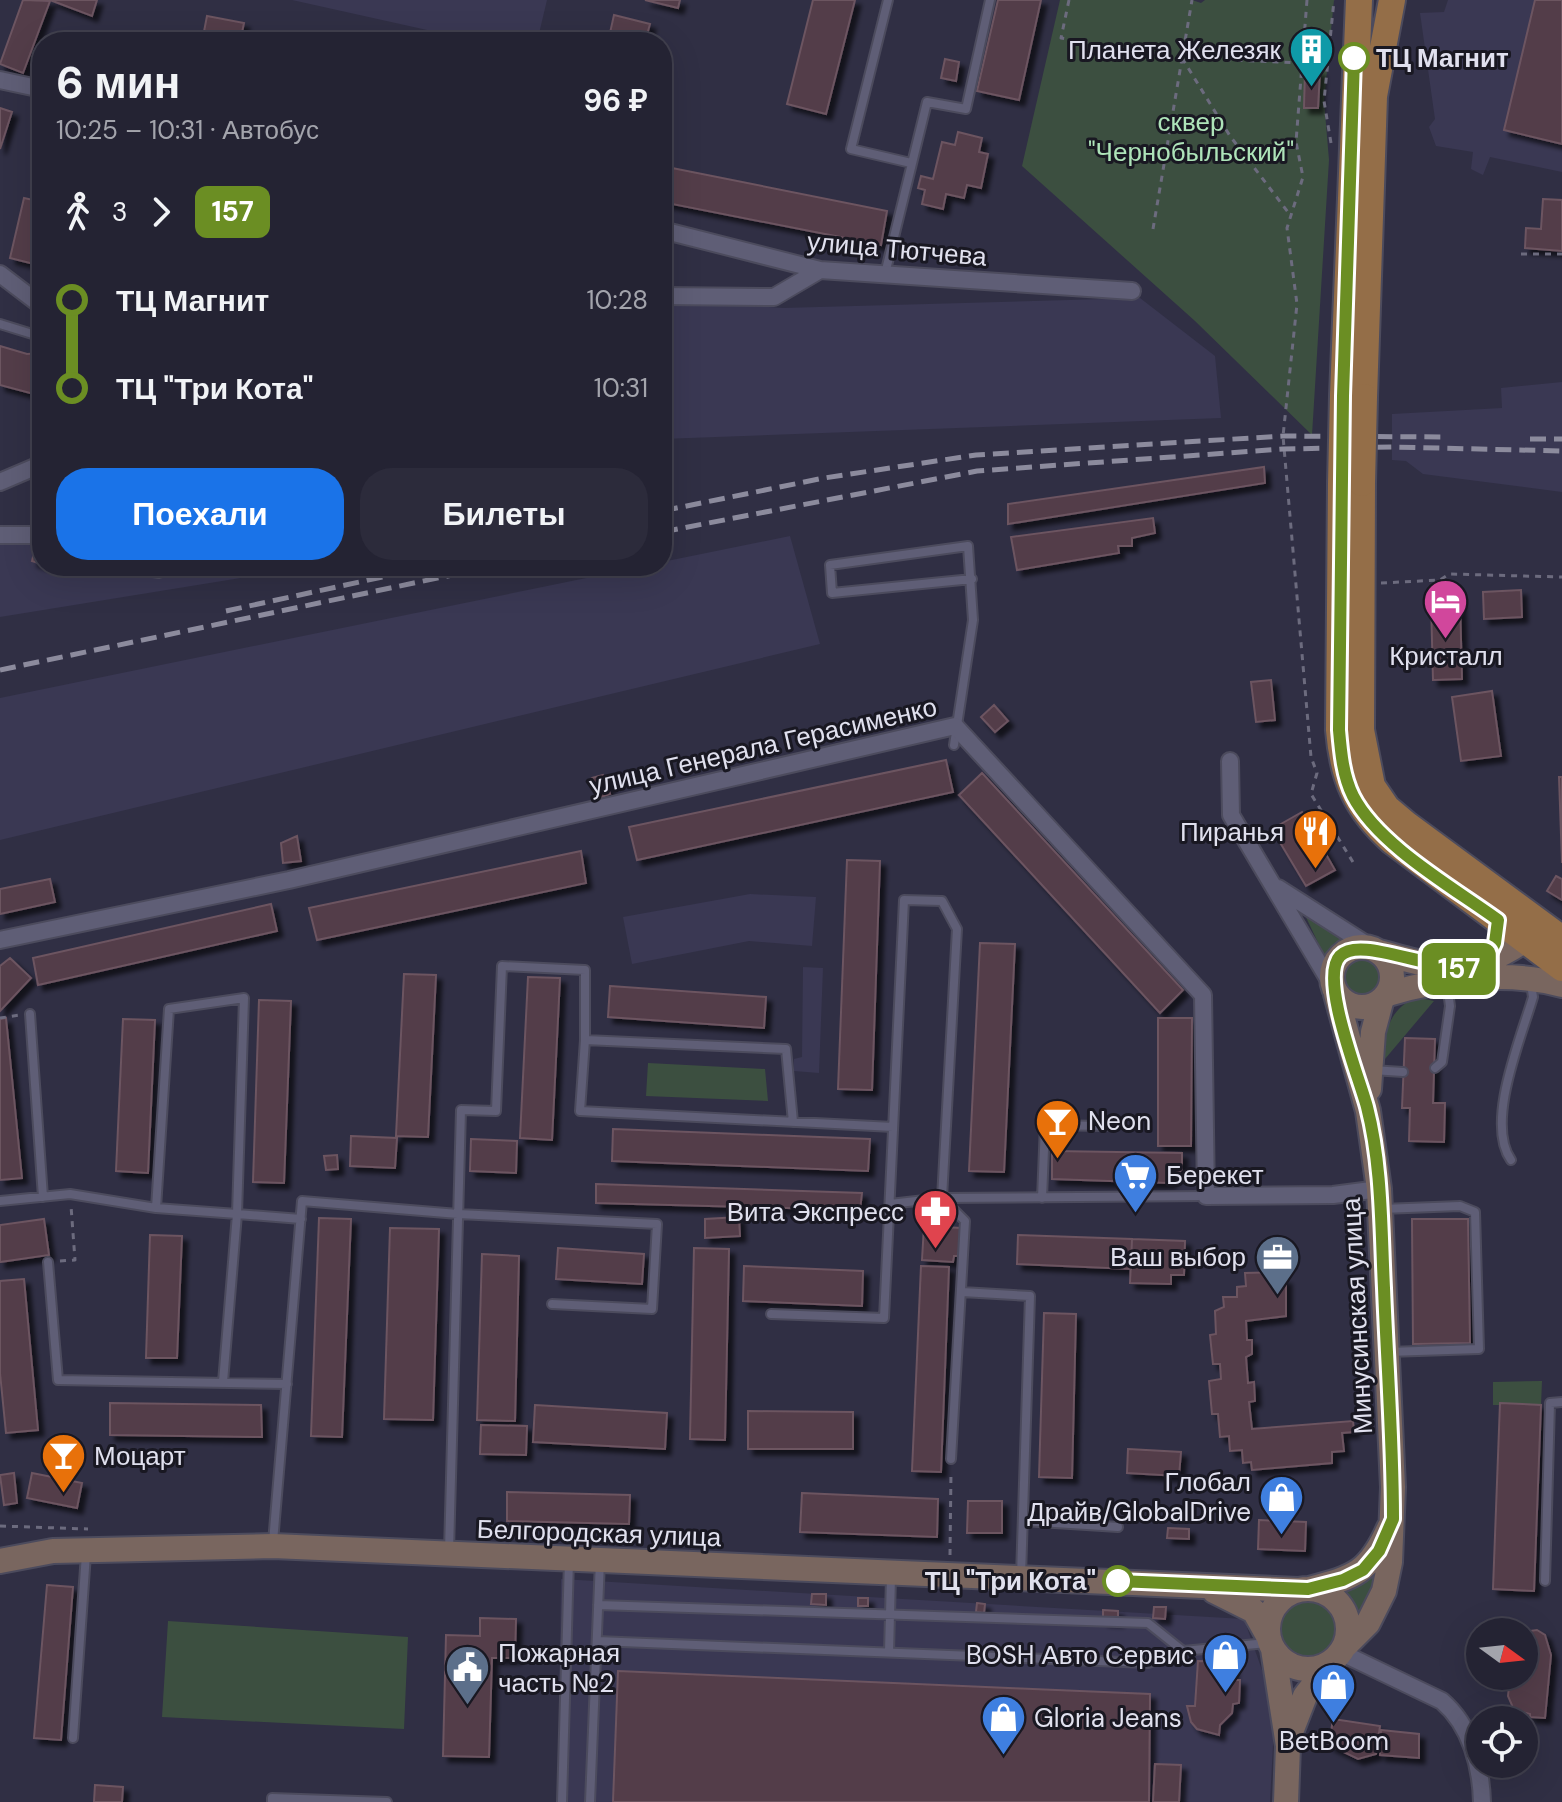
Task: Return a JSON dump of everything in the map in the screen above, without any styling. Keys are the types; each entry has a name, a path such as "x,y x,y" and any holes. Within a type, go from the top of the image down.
{"main road":[{"path":"1359,0 1352,483 1339,730 1342,763 1353,796 1370,822 1562,968"},
{"path":"1353,396 1374,96 1392,0"},
{"path":"1352,483 1361,730 1372,786 1387,808 1406,824 1562,939"},
{"path":"1486,963 1495,943 1498,920"},
{"path":"1525,940 1486,963 1458,969 1355,947 1341,956 1332,970 1335,990 1357,1008 1447,980 1530,979 1562,985"},
{"path":"1375,950 1386,958 1393,976 1384,998"},
{"name":"Минусинская улица","path":"1288,1746 1298,1708 1339,1654 1368,1623 1384,1591 1393,1519 1380,1199 1368,1111 1335,990"},
{"name":"Минусинская улица","path":"1368,1111 1373,1032 1384,998"},
{"name":"Минусинская улица","path":"1303,1589 1343,1580 1363,1570 1379,1551 1393,1519"},
{"name":"Белгородская улица","path":"0,1561 53,1551 86,1549 273,1546 1303,1589"},
{"name":"Белгородская улица","path":"1196,1585 1245,1604 1260,1618 1270,1642"},
{"path":"1270,1642 1285,1662 1302,1670 1339,1654 1349,1625 1342,1607 1327,1593 1303,1589 1277,1604 1269,1620 1270,1642 1288,1746 1286,1802"}],"street":[{"path":"0,80 32,87"},
{"name":"улица Тютчева","path":"672,233 820,270 1132,291"},
{"path":"672,296 774,297 820,270"},
{"path":"0,274 32,298"},
{"path":"0,482 32,468"},
{"path":"0,535 32,535"},
{"name":"улица Генерала Герасименко","path":"0,940 289,880 955,726 1203,995 1206,1196"},
{"path":"1230,761 1231,815 1277,887 1335,990"},
{"path":"1277,887 1375,950"},
{"path":"1206,1196 1333,1195 1380,1199"},
{"path":"1339,1654 1442,1701 1456,1713 1466,1730 1479,1770 1482,1802"}],"lane":[{"path":"888,0 851,149 911,163"},
{"path":"885,274 927,102 966,109 990,0"},
{"path":"0,324 32,334"},
{"path":"954,745 973,620 972,579 968,546 830,565 832,593 972,579"},
{"path":"771,1314 884,1318 904,900 942,901 957,929 942,1198 965,1221 951,1459"},
{"path":"449,1555 461,1110 496,1111 502,966 585,970 585,1040 580,1111 893,1127"},
{"path":"1511,1160 1505,1152 1502,1106 1533,997 1530,979"},
{"path":"1435,1068 1442,1062 1447,1033 1450,1006 1447,980"},
{"path":"156,1208 169,1009 244,998 237,1214 223,1382"},
{"path":"30,1014 43,1197"},
{"path":"585,1040 786,1049 793,1122"},
{"path":"1369,1070 1403,1072"},
{"path":"1042,1198 1045,1125 1106,1126"},
{"path":"0,1201 70,1194 156,1208 301,1219"},
{"path":"890,1204 942,1198 1206,1196"},
{"path":"1380,1199 1460,1206 1475,1212 1479,1349 1387,1352"},
{"path":"273,1546 302,1201 458,1214 657,1224 652,1309 552,1304"},
{"path":"48,1262 58,1380 287,1384"},
{"path":"962,1292 1030,1296 1021,1577"},
{"path":"1545,1581 1550,1403 1562,1402"},
{"path":"1023,1521 1118,1527"},
{"path":"73,1738 86,1549"},
{"path":"562,1802 569,1560"},
{"path":"590,1802 600,1561"},
{"path":"889,1652 891,1572"},
{"path":"598,1605 1148,1623 1183,1651"},
{"path":"597,1641 1148,1663 1183,1651 1270,1642"},
{"path":"272,1802 272,1798 387,1802"}],"path":[{"path":"1069,0 1061,38 1182,58 1303,63"},
{"path":"1153,229 1192,0"},
{"path":"1307,0 1296,142 1303,177 1287,228 1297,304 1283,436 1311,757 1317,773 1311,794 1356,867"},
{"path":"1182,58 1230,136 1291,216"},
{"path":"1521,254 1562,254"},
{"path":"1374,584 1440,580 1449,574 1562,577"},
{"path":"0,1018 30,1014"},
{"path":"48,1262 75,1260 70,1194"},
{"path":"950,1558 951,1459"}],"shaded area":[{"path":"292,0 547,0 539,32 436,32"},
{"path":"1448,0 1562,0 1562,172 1490,157 1483,175 1471,169 1473,152 1436,146 1429,127 1435,119 1420,13 1444,12"},
{"path":"1140,298 1215,356 1221,418 672,439 672,301 783,308"},
{"path":"1562,382 1562,492 1423,474 1406,461 1392,460 1392,414 1502,408 1501,388"},
{"path":"32,529 32,576 254,576 0,617 0,534"},
{"path":"790,536 820,644 0,840 0,698 596,576 672,576 672,560"},
{"path":"750,894 816,897 812,946 749,941 632,964 623,917"},
{"path":"803,967 823,968 819,1073 794,1071 794,1059 802,1057"},
{"path":"561,1579 1244,1619 1275,1707 1270,1802 558,1802"}],"green space":[{"name":"сквер \"Чернобыльский\"","path":"1060,0 1192,0 1201,3 1205,0 1334,0 1324,101 1329,160 1312,435 1195,321 1022,166"},
{"path":"1304,913 1352,942 1335,954 1329,966"},
{"path":"1363,957 1377,962 1382,976 1377,990 1363,995 1349,990 1344,976 1349,962"},
{"path":"1417,997 1434,1001 1385,1059 1385,1039 1394,1014"},
{"path":"648,1063 765,1069 768,1101 646,1096"},
{"path":"1542,1381 1541,1405 1493,1405 1493,1382"},
{"path":"1387,1552 1359,1623 1351,1602 1336,1587"},
{"path":"1309,1599 1320,1601 1329,1608 1336,1617 1336,1639 1329,1648 1320,1655 1309,1657 1298,1655 1289,1648 1282,1639 1280,1628 1282,1617 1289,1608 1298,1601"},
{"path":"168,1621 408,1637 404,1729 162,1717"}],"building":[{"path":"23,0 50,1 38,32 32,32 32,49 23,73 0,64"},
{"path":"50,0 97,0 92,16"},
{"path":"645,0 680,0 678,8"},
{"path":"813,0 855,0 826,114 787,104"},
{"path":"998,0 1041,0 1019,100 977,91"},
{"path":"1535,0 1562,0 1562,144 1504,130"},
{"path":"614,15 650,24 648,32 610,32"},
{"path":"207,16 244,23 242,32 204,32"},
{"path":"945,59 959,62 956,81 941,78"},
{"name":"Планета Железяк","path":"1305,70 1320,71 1318,108 1304,108"},
{"path":"0,108 12,112 0,149"},
{"path":"958,132 982,138 979,152 988,154 981,188 967,185 964,198 946,194 943,209 922,204 925,190 918,188 921,176 933,179 942,142 955,145"},
{"path":"672,168 887,211 881,245 672,204"},
{"path":"24,198 32,200 32,264 10,258"},
{"path":"1543,199 1562,200 1562,251 1525,248 1526,228 1541,229"},
{"path":"0,346 32,354 32,393 0,385"},
{"path":"1264,467 1265,483 1008,524 1008,504"},
{"path":"1153,518 1155,533 1132,538 1132,546 1118,546 1119,553 1017,570 1011,537"},
{"path":"1521,590 1522,617 1484,619 1483,592"},
{"name":"Кристалл","path":"1460,600 1462,679 1433,680 1431,601"},
{"path":"1271,680 1275,720 1256,722 1251,682"},
{"path":"1492,691 1501,756 1461,761 1452,697"},
{"path":"994,705 1008,721 995,732 981,717"},
{"path":"946,760 953,792 637,860 629,827"},
{"path":"982,773 1183,990 1160,1013 959,795"},
{"path":"603,775 610,794 599,798 592,778"},
{"path":"1559,777 1562,777 1562,863"},
{"path":"1302,812 1335,870 1306,886 1272,829"},
{"path":"297,836 301,861 283,863 281,843"},
{"path":"581,851 586,883 317,940 309,908"},
{"path":"847,860 880,861 872,1090 838,1089"},
{"path":"1556,876 1562,879 1562,900 1547,891"},
{"path":"50,879 55,902 0,914 0,889"},
{"path":"271,904 277,931 38,985 33,958"},
{"path":"980,943 1015,944 1004,1172 969,1171"},
{"path":"10,958 31,978 0,1011 0,966"},
{"path":"404,974 436,975 428,1137 396,1136"},
{"path":"528,977 560,978 552,1140 520,1138"},
{"path":"610,986 766,997 764,1028 608,1017"},
{"path":"259,1000 291,1001 284,1183 253,1182"},
{"path":"6,1018 22,1178 0,1180 0,1019"},
{"path":"1158,1018 1192,1018 1191,1146 1158,1146"},
{"path":"123,1019 155,1020 148,1173 116,1171"},
{"path":"1405,1038 1435,1039 1433,1103 1445,1103 1444,1142 1409,1141 1410,1108 1402,1108"},
{"path":"613,1129 870,1139 868,1171 612,1161"},
{"path":"351,1136 397,1138 395,1168 350,1166"},
{"path":"471,1139 517,1141 516,1173 470,1171"},
{"path":"1052,1151 1182,1153 1182,1169 1169,1183 1052,1179"},
{"path":"337,1155 338,1169 326,1170 324,1156"},
{"path":"596,1184 862,1193 860,1210 596,1203"},
{"path":"739,1217 740,1236 705,1238 705,1219"},
{"path":"319,1218 351,1219 342,1437 311,1436"},
{"path":"44,1219 49,1255 0,1262 0,1225"},
{"path":"1412,1219 1468,1219 1470,1343 1413,1344"},
{"path":"924,1226 961,1228 959,1256 954,1256 953,1262 922,1260"},
{"path":"390,1228 439,1229 433,1420 384,1419"},
{"path":"150,1235 182,1236 177,1358 146,1358"},
{"path":"1018,1235 1132,1239 1131,1269 1017,1264"},
{"path":"1132,1239 1185,1241 1184,1275 1171,1275 1171,1284 1130,1283"},
{"path":"558,1248 644,1254 642,1284 556,1279"},
{"path":"694,1248 729,1249 725,1440 690,1439"},
{"path":"482,1254 519,1256 515,1421 477,1420"},
{"path":"744,1266 863,1271 862,1306 743,1301"},
{"path":"921,1266 949,1267 941,1472 912,1471"},
{"path":"1279,1272 1279,1279 1286,1279 1286,1316 1246,1321 1247,1340 1252,1340 1252,1354 1246,1357 1248,1383 1254,1382 1255,1401 1249,1402 1252,1429 1353,1421 1354,1432 1342,1433 1344,1451 1332,1452 1332,1463 1252,1470 1251,1462 1243,1463 1242,1450 1230,1451 1229,1436 1220,1437 1218,1414 1212,1414 1209,1381 1221,1379 1220,1364 1213,1364 1210,1335 1216,1334 1215,1311 1224,1307 1223,1297 1237,1297 1237,1287 1246,1286 1245,1273"},
{"path":"24,1279 38,1430 6,1433 0,1373 0,1281"},
{"path":"1044,1313 1076,1314 1072,1478 1039,1477"},
{"path":"110,1403 261,1405 262,1437 110,1435"},
{"path":"1500,1403 1541,1405 1534,1591 1493,1589"},
{"path":"535,1405 667,1413 665,1449 533,1442"},
{"path":"748,1411 853,1412 853,1449 748,1449"},
{"path":"481,1425 527,1426 526,1455 480,1454"},
{"path":"1128,1449 1181,1452 1179,1476 1127,1473"},
{"path":"14,1473 17,1503 4,1505 0,1475"},
{"path":"32,1473 82,1483 77,1508 27,1498"},
{"path":"507,1492 630,1495 629,1524 507,1521"},
{"path":"802,1493 938,1499 937,1537 800,1532"},
{"path":"968,1501 1002,1501 1002,1533 967,1533"},
{"path":"1259,1520 1306,1522 1305,1551 1258,1549"},
{"path":"1168,1528 1189,1529 1189,1539 1167,1538"},
{"path":"47,1585 73,1587 61,1740 34,1738"},
{"path":"812,1594 826,1594 826,1605 811,1604"},
{"path":"858,1598 868,1598 868,1606 858,1606"},
{"path":"977,1603 985,1604 984,1613 976,1612"},
{"path":"1154,1607 1166,1607 1165,1619 1153,1618"},
{"path":"1103,1610 1118,1611 1118,1621 1103,1620"},
{"name":"Пожарная часть №2","path":"480,1618 516,1619 515,1658 492,1658 489,1757 443,1756 446,1635 480,1636"},
{"path":"1538,1631 1545,1635 1551,1655 1545,1718 1538,1718 1538,1706 1512,1706 1509,1690 1538,1690"},
{"path":"1198,1661 1233,1662 1232,1680 1240,1680 1239,1703 1233,1704 1232,1713 1220,1725 1219,1735 1197,1729 1191,1722 1187,1706 1195,1706"},
{"path":"618,1671 1150,1694 1149,1802 613,1802"},
{"path":"1333,1719 1380,1726 1376,1754 1358,1759 1329,1745"},
{"path":"1381,1730 1419,1734 1419,1758 1380,1755"},
{"path":"1155,1764 1181,1765 1179,1802 1153,1802"},
{"path":"95,1785 123,1787 122,1802 94,1802"}],"railway":[{"path":"672,509 824,478 976,455 1283,436 1446,437"},
{"path":"1530,439 1562,439"},
{"path":"672,530 977,471 1283,449 1392,447 1562,451"},
{"path":"226,611 387,576"},
{"path":"0,670 447,576"}],"bus line":[{"name":"157","path":"1118,1581 1308,1589 1355,1575 1370,1564 1379,1551 1393,1519 1393,1487 1379,1189 1368,1111 1341,1020 1332,970 1341,956 1355,947 1372,948 1438,967 1458,969 1477,966 1486,963 1498,928 1498,920 1370,822 1353,796 1342,763 1339,730 1343,396 1354,58"}],"place":[{"name":"ТЦ Магнит","path":"1354,58"},
{"name":"Планета Железяк","path":"1312,89"},
{"name":"Кристалл","path":"1446,640"},
{"name":"Пиранья","path":"1315,871"},
{"name":"Neon","path":"1057,1160"},
{"name":"Берекет","path":"1135,1214"},
{"name":"Вита Экспресс","path":"935,1251"},
{"name":"Ваш выбор","path":"1277,1296"},
{"name":"Моцарт","path":"63,1495"},
{"name":"Глобал Драйв/GlobalDrive","path":"1282,1536"},
{"name":"ТЦ \"Три Кота\"","path":"1118,1581"},
{"name":"BOSH Авто Сервис","path":"1225,1694"},
{"name":"Пожарная часть №2","path":"467,1707"},
{"name":"BetBoom","path":"1334,1725"},
{"name":"Gloria Jeans","path":"1003,1757"}]}
